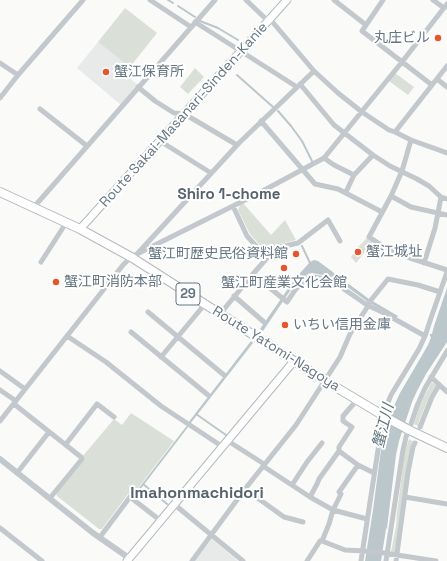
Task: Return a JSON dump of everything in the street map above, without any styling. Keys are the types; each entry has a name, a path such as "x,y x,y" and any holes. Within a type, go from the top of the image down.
{"main road":[{"name":"Route Sakai-Masanari-Sinden-Kanie","path":"80,229 287,0"},
{"name":"Route Yatomi-Nagoya","path":"0,192 134,256 220,314 324,380 386,417 447,448"},
{"path":"128,560 294,361"}],"street":[{"path":"0,98 83,0"},
{"path":"150,0 191,27"},
{"path":"34,207 215,0"},
{"path":"246,0 269,20 314,72 362,112 389,130 447,153"},
{"path":"334,0 366,25"},
{"path":"383,0 362,32 432,85"},
{"path":"433,0 444,8 447,14"},
{"path":"134,256 324,158 444,8"},
{"path":"195,22 240,52 298,86 344,134 390,166 417,179 441,197 447,199"},
{"path":"0,63 18,75"},
{"path":"395,132 447,66"},
{"path":"0,421 123,265 134,256 237,145 314,72"},
{"path":"437,79 447,87"},
{"path":"138,87 155,101 174,113 184,114 237,145"},
{"path":"40,109 87,146"},
{"path":"261,121 315,184 346,192 382,212"},
{"path":"361,561 364,551 367,519 380,437 391,395 426,336 447,271 410,258 383,246 369,237 391,196 402,171 412,140"},
{"path":"160,141 211,173"},
{"path":"346,192 354,175 373,155"},
{"path":"324,158 354,175"},
{"path":"391,196 411,207 447,215"},
{"path":"424,263 436,228 441,197"},
{"path":"233,206 247,236 266,258"},
{"path":"220,314 274,250 298,243 328,220 340,241"},
{"path":"41,262 66,223"},
{"path":"253,274 287,302 295,290 306,279 320,277 330,280 382,312 426,336"},
{"path":"192,561 311,403 324,380 340,358 350,334 369,304 388,279 418,285 440,292"},
{"path":"234,296 264,322"},
{"path":"161,357 205,304"},
{"path":"148,312 224,375"},
{"path":"131,332 208,395"},
{"path":"68,336 106,362 161,406 223,447"},
{"path":"386,561 403,450 409,429 417,406 431,377 447,351"},
{"path":"0,371 25,389"},
{"path":"431,377 447,392"},
{"path":"420,427 432,397 439,385"},
{"path":"0,390 81,457 82,460 50,498"},
{"path":"310,497 319,479 339,451 339,447 352,427 343,421 343,416 357,400"},
{"path":"66,444 97,404 114,417"},
{"path":"17,473 49,432"},
{"path":"228,440 310,497 333,510 367,519"},
{"path":"292,485 306,462 322,443"},
{"path":"397,558 408,472 415,443"},
{"path":"339,451 358,465 374,473"},
{"path":"0,459 128,560"},
{"path":"307,561 320,541 322,542 333,510 341,494 339,492 358,465"},
{"path":"245,489 284,517 303,522"},
{"path":"100,537 130,497 161,521"},
{"path":"405,497 447,504"},
{"path":"175,505 243,561"},
{"path":"1,530 42,561"},
{"path":"322,542 345,550 386,554 397,558 436,561"}],"shaded area":[{"path":"125,8 157,33 130,67 98,42"},
{"name":"蟹江保育所","path":"98,42 133,69 127,76 138,85 121,105 77,68"},
{"path":"195,68 204,77 188,94 180,87"},
{"path":"395,73 414,87 408,95 389,81"},
{"path":"243,203 271,235 285,220 296,240 280,244 268,251 265,251 250,234 238,210 240,205"},
{"path":"367,238 373,242 356,263 351,257"},
{"path":"314,260 318,261 369,299 398,316 396,318 368,302 335,278 312,273 308,274 292,288 263,331 260,329 294,280 310,262"},
{"path":"447,288 447,342 426,374 417,391 399,441 381,561 365,561 382,442 386,435 394,406 400,393 428,345 431,337 430,334 432,334"},
{"path":"251,341 253,343 190,424 188,423"},
{"path":"431,383 436,385 430,395 418,426 414,424 419,407"},
{"path":"131,413 174,441 132,496 128,494 102,529 99,529 57,496 56,493 85,459 82,457 114,419 122,425"},
{"path":"409,439 414,442 395,553 391,552 396,526 405,451"},
{"path":"212,539 238,561 195,561"}],"waterway":[{"path":"168,0 173,3"},
{"path":"178,6 195,17"},
{"path":"200,21 218,28 238,40"},
{"path":"237,75 273,107"},
{"path":"278,111 302,141 312,161"},
{"path":"302,246 311,265"},
{"path":"196,414 226,435"},
{"path":"134,496 187,427"},
{"path":"143,484 167,504"}],"place":[{"name":"丸庄ビル","path":"438,38"},
{"name":"蟹江保育所","path":"106,72"},
{"name":"蟹江城址","path":"358,252"},
{"name":"蟹江町歴史民俗資料館","path":"296,254"},
{"name":"蟹江町産業文化会館","path":"284,268"},
{"name":"蟹江町消防本部","path":"56,282"},
{"name":"いちい信用金庫","path":"285,325"}],"district":[{"name":"Shiro 1-chome","path":"229,195"},
{"name":"Imahonmachidori","path":"197,494"}],"water label":[{"name":"蟹江川","path":"384,426"}]}
